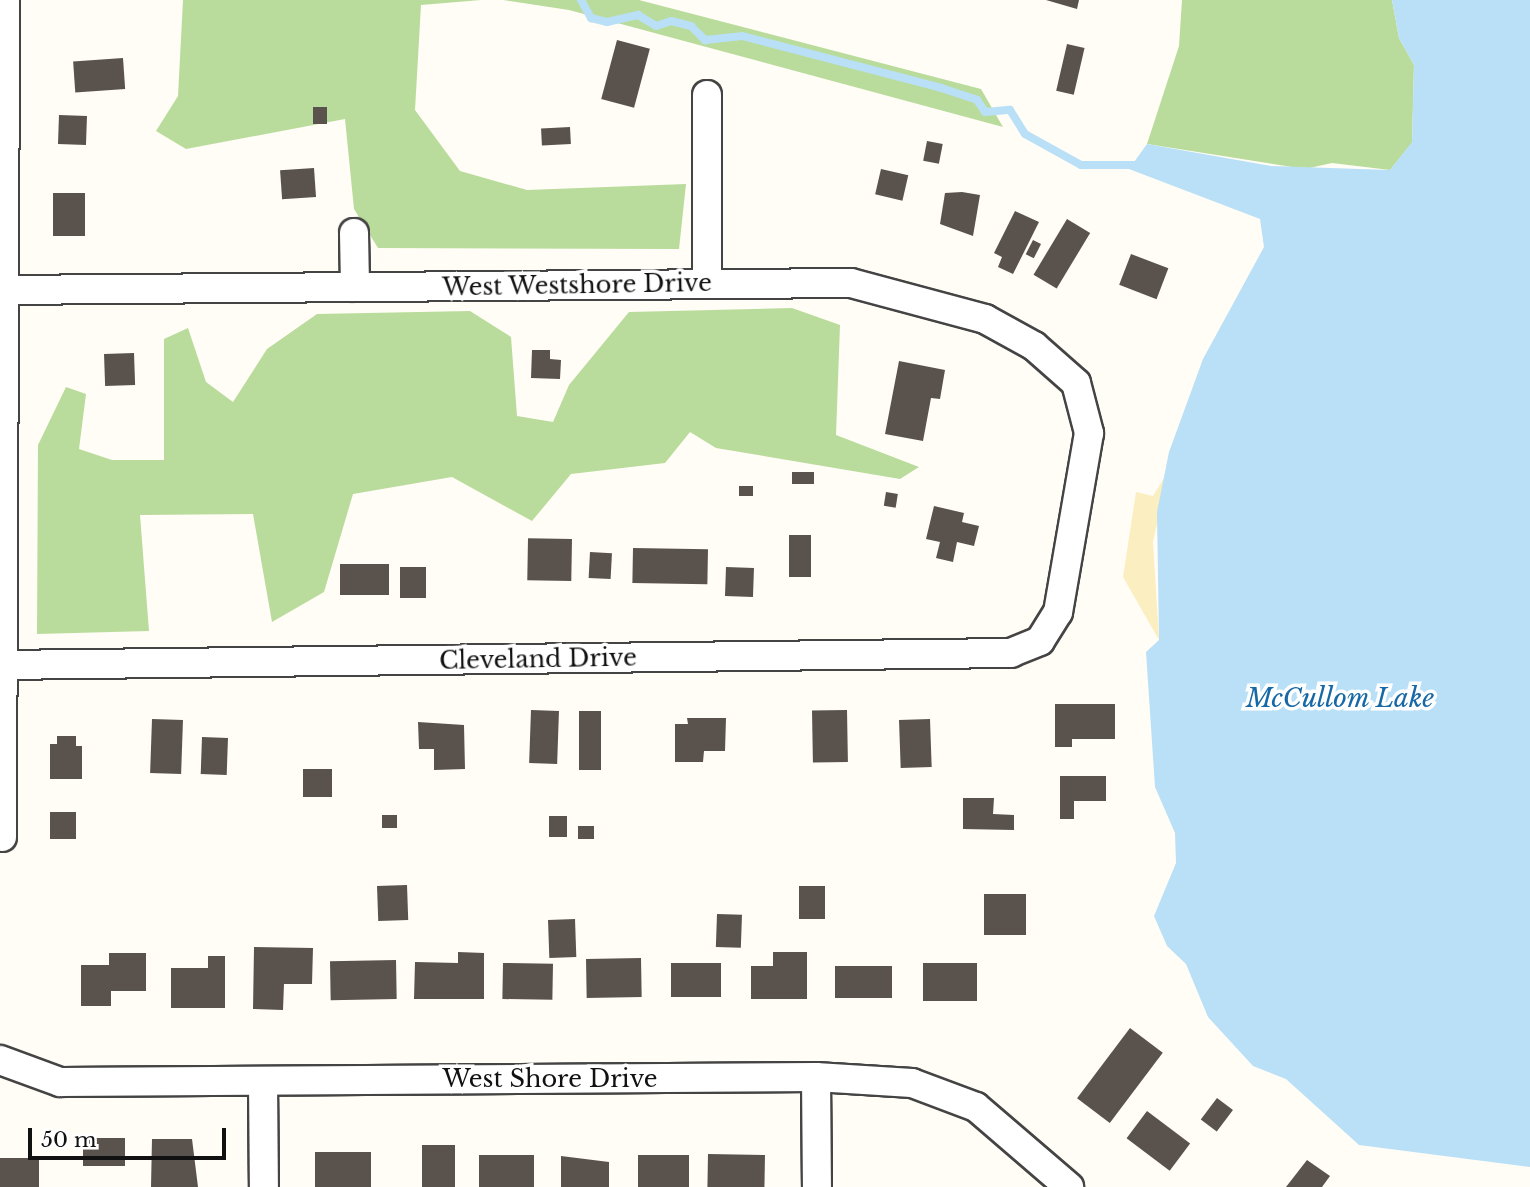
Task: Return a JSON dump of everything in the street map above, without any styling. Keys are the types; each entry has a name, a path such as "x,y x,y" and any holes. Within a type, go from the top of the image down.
{"street":[{"path":"2,837 5,0"},
{"path":"707,95 707,284"},
{"path":"354,233 355,287"},
{"name":"West Westshore Drive","path":"4,290 851,283 985,319 1034,346 1076,383 1089,433 1058,612"},
{"name":"Cleveland Drive","path":"3,665 1011,653 1040,641 1058,612"},
{"name":"West Shore Drive","path":"0,1060 60,1082 816,1077 912,1083 976,1107 1069,1187"},
{"path":"816,1077 817,1187"},
{"path":"263,1082 264,1187"}],"green space":[{"path":"183,0 481,0 421,5 415,110 460,171 527,190 686,184 679,249 378,248 354,209 345,119 186,149 156,131 178,96"},
{"path":"503,0 639,0 981,89 1003,127 569,10"},
{"path":"1182,0 1392,0 1399,38 1414,65 1412,143 1390,170 1332,163 1305,169 1147,144 1179,46"},
{"path":"792,308 840,325 836,435 919,467 900,479 716,448 690,432 665,463 571,474 532,521 452,477 353,494 324,592 272,622 253,514 140,515 149,631 37,634 38,445 66,387 86,394 79,449 112,460 164,460 164,339 188,328 206,382 233,402 267,349 317,314 470,311 511,337 517,416 553,422 569,385 629,312"}],"sand":[{"path":"1169,470 1153,542 1159,640 1123,577 1136,492 1153,496"}],"water":[{"name":"McCullom Lake","path":"1392,0 1530,0 1530,1167 1359,1145 1286,1079 1253,1066 1208,1017 1186,964 1167,946 1154,916 1176,863 1175,833 1155,787 1146,652 1159,640 1157,512 1169,452 1203,359 1264,247 1260,219 1129,169 1147,144 1271,166 1390,170 1412,142 1414,65 1399,38"}],"building":[{"path":"1046,0 1079,0 1077,9"},
{"path":"617,40 650,49 634,108 601,99"},
{"path":"1067,44 1085,48 1074,95 1056,91"},
{"path":"123,58 125,89 75,92 73,61"},
{"path":"313,107 327,107 327,124 313,124"},
{"path":"59,115 87,116 86,145 58,144"},
{"path":"570,127 571,144 542,145 541,129"},
{"path":"927,141 943,144 939,164 923,161"},
{"path":"314,168 316,197 282,199 280,170"},
{"path":"881,169 908,175 902,201 875,194"},
{"path":"53,193 85,193 85,236 53,236"},
{"path":"945,193 980,195 973,236 940,224"},
{"path":"1015,211 1039,222 1013,274 998,267 1002,257 994,253"},
{"path":"1067,219 1090,233 1057,289 1034,275"},
{"path":"1033,240 1041,244 1034,258 1026,254"},
{"path":"1131,254 1168,268 1157,299 1119,285"},
{"path":"532,350 550,350 550,359 561,360 560,379 531,378"},
{"path":"134,353 135,385 105,386 104,354"},
{"path":"899,361 945,370 940,399 931,398 923,441 885,434"},
{"path":"792,472 814,472 814,484 792,484"},
{"path":"739,486 753,486 753,496 739,496"},
{"path":"886,492 898,494 896,508 884,506"},
{"path":"934,506 964,513 962,522 979,526 974,546 957,542 953,562 936,558 940,542 926,539"},
{"path":"789,535 811,535 811,577 789,577"},
{"path":"528,538 572,539 571,581 527,580"},
{"path":"633,548 708,549 707,584 632,583"},
{"path":"590,552 612,553 611,579 589,578"},
{"path":"340,564 389,564 389,595 340,595"},
{"path":"400,567 426,567 426,598 400,598"},
{"path":"726,567 754,568 753,597 725,596"},
{"path":"1055,704 1115,704 1115,739 1072,739 1072,747 1055,747"},
{"path":"531,710 559,711 557,764 529,763"},
{"path":"847,710 848,762 813,763 812,711"},
{"path":"579,711 601,711 601,770 579,770"},
{"path":"687,718 726,718 725,751 704,751 703,762 675,762 675,724 688,724"},
{"path":"152,719 183,720 181,774 150,773"},
{"path":"930,719 932,767 901,768 899,720"},
{"path":"418,722 464,725 465,769 434,770 434,749 419,749"},
{"path":"57,736 76,736 76,746 82,746 82,779 50,779 50,744 57,744"},
{"path":"202,737 228,738 227,775 201,774"},
{"path":"303,769 332,769 332,797 303,797"},
{"path":"1060,776 1106,776 1106,801 1074,801 1074,819 1060,819"},
{"path":"963,798 994,798 993,814 1014,815 1014,830 963,829"},
{"path":"50,812 76,812 76,839 50,839"},
{"path":"382,815 397,815 397,828 382,828"},
{"path":"549,816 567,816 567,837 549,837"},
{"path":"578,826 594,826 594,839 578,839"},
{"path":"407,885 408,920 378,921 377,886"},
{"path":"799,886 825,886 825,919 799,919"},
{"path":"984,894 1026,894 1026,935 984,935"},
{"path":"717,914 742,915 741,948 716,947"},
{"path":"575,919 576,957 549,958 548,920"},
{"path":"254,947 313,948 312,984 284,984 283,1010 253,1009"},
{"path":"458,952 484,953 484,999 414,999 415,962 458,963"},
{"path":"773,952 807,952 807,999 751,999 751,966 773,966"},
{"path":"109,953 146,953 146,991 111,991 111,1006 81,1006 81,965 109,965"},
{"path":"208,956 225,956 225,1008 171,1008 171,968 208,968"},
{"path":"641,958 642,997 587,998 586,959"},
{"path":"396,960 397,999 331,1000 330,961"},
{"path":"503,963 553,964 552,1000 502,999"},
{"path":"671,963 721,963 721,997 671,997"},
{"path":"923,963 977,963 977,1001 923,1001"},
{"path":"835,966 892,966 892,998 835,998"},
{"path":"1130,1028 1163,1053 1110,1123 1077,1098"},
{"path":"1217,1098 1233,1110 1217,1132 1201,1120"},
{"path":"1147,1111 1190,1143 1170,1171 1127,1138"},
{"path":"83,1138 125,1138 125,1166 83,1166"},
{"path":"152,1139 192,1139 198,1187 151,1187"},
{"path":"422,1145 455,1145 455,1187 422,1187"},
{"path":"315,1152 371,1152 371,1187 315,1187"},
{"path":"708,1154 765,1155 764,1187 707,1187"},
{"path":"479,1155 534,1155 534,1187 479,1187"},
{"path":"638,1155 689,1155 689,1187 638,1187"},
{"path":"561,1156 609,1162 609,1187 561,1187"},
{"path":"0,1158 39,1158 39,1187 0,1187"},
{"path":"1307,1160 1330,1176 1322,1187 1286,1187"}],"waterway":[{"path":"581,0 591,18 607,22 638,15 656,26 671,21 691,26 705,40 742,36 941,88 977,100 985,112 1010,110 1025,134 1081,165 1140,165"}]}
